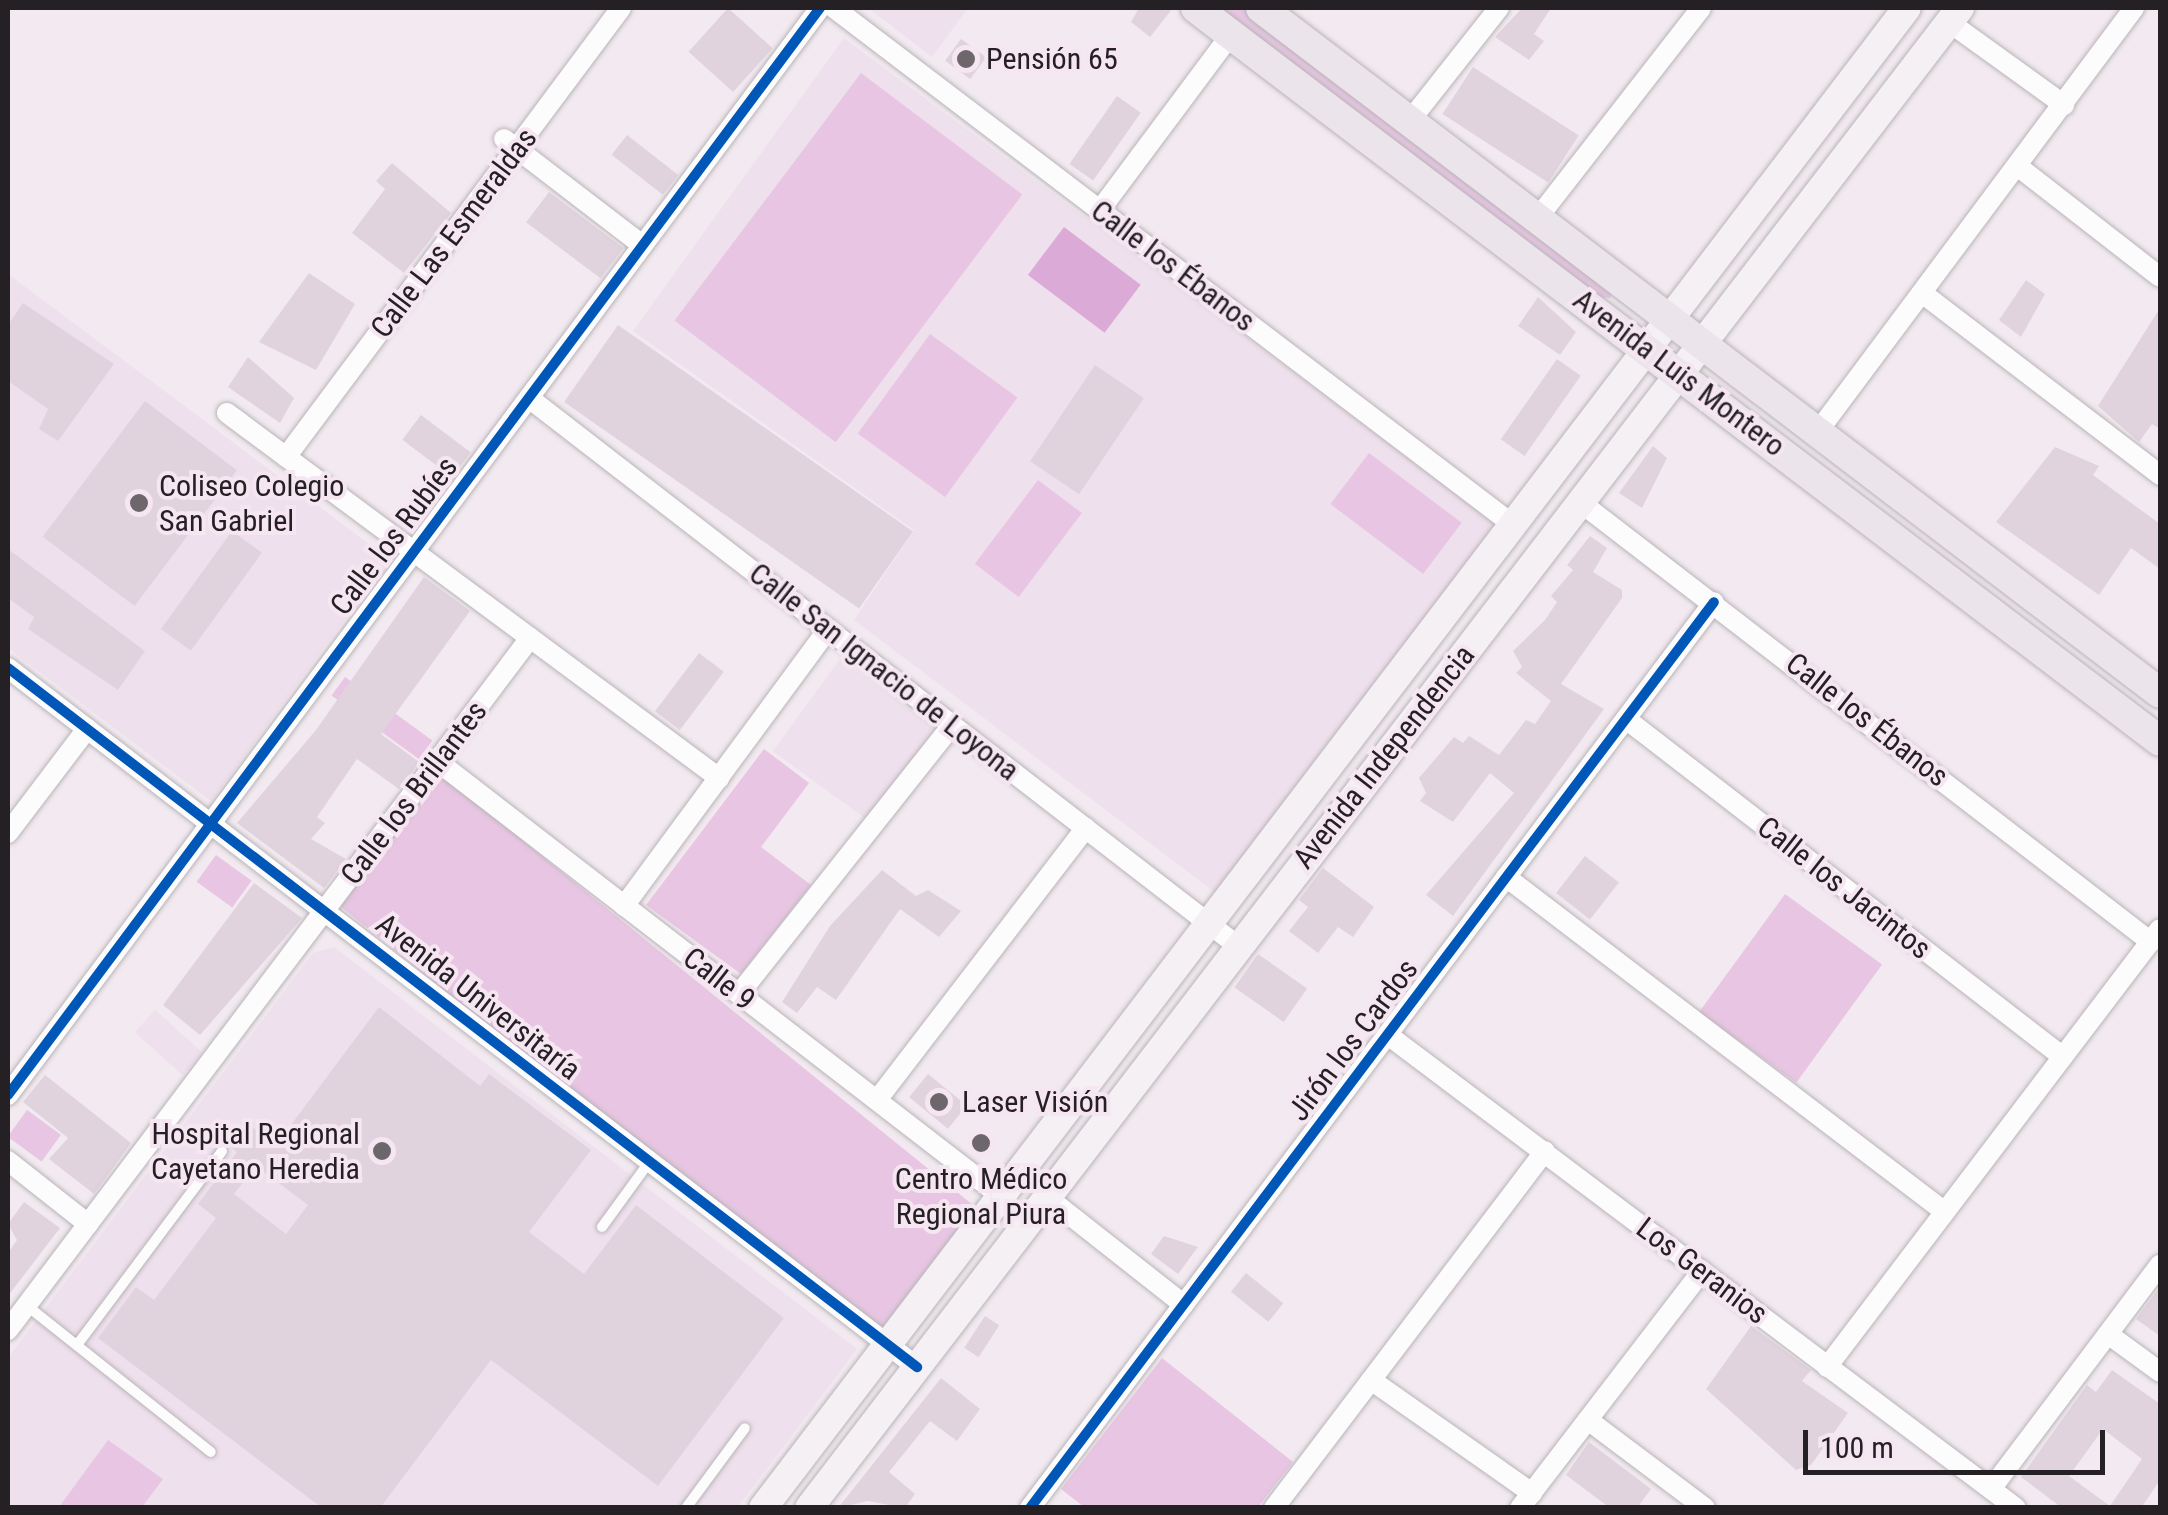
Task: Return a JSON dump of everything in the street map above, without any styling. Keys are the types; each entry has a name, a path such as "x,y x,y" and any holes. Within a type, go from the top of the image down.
{"main road":[{"name":"Avenida Luis Montero","path":"1196,8 1646,346 2160,741"},
{"name":"Avenida Luis Montero","path":"1261,8 1670,313 2160,693"},
{"name":"Avenida Independencia","path":"763,1508 1211,925 1670,313 1907,8"},
{"name":"Avenida Independencia","path":"809,1508 1702,338 1954,15"}],"street":[{"name":"Calle Las Esmeraldas","path":"286,456 511,144 621,8"},
{"name":"Calle los Rubíes","path":"8,1095 820,8"},
{"name":"Calle los Ébanos","path":"834,8 1512,524"},
{"path":"1412,118 1499,8"},
{"path":"1540,215 1701,8"},
{"path":"1819,430 1926,296 2134,8"},
{"path":"1954,15 2064,104"},
{"path":"1100,210 1231,34"},
{"path":"511,144 642,246"},
{"path":"2020,168 2158,271"},
{"path":"1926,296 2160,475"},
{"name":"Calle San Ignacio de Loyona","path":"529,398 1239,947"},
{"path":"226,412 718,778"},
{"name":"Calle los Ébanos","path":"1580,502 2156,935"},
{"name":"Jirón los Cardos","path":"1030,1508 1714,602"},
{"path":"624,906 828,629"},
{"name":"Calle los Brillantes","path":"8,1330 530,638"},
{"name":"Avenida Universitaría","path":"8,668 917,1367"},
{"name":"Calle los Jacintos","path":"1626,719 2063,1057"},
{"path":"739,994 952,725"},
{"path":"8,833 87,729"},
{"name":"Calle 9","path":"437,761 1002,1197"},
{"path":"877,1100 1086,828"},
{"path":"1506,878 1945,1212"},
{"path":"1827,1367 2156,935"},
{"name":"Los Geranios","path":"1388,1034 2016,1508"},
{"path":"1274,1508 1545,1151"},
{"path":"8,1161 88,1224"},
{"path":"1048,1197 1184,1305"},
{"path":"1991,1489 2160,1265"},
{"path":"1371,1380 1526,1500 1702,1271"},
{"path":"2108,1334 2160,1372"},
{"path":"1588,1420 1704,1508"}],"lane":[{"path":"77,1346 222,1151"},
{"path":"602,1227 650,1161"},
{"path":"26,1305 211,1452"},
{"path":"686,1508 745,1428"}],"shaded area":[{"path":"868,8 968,8 932,57"},
{"path":"1214,8 1245,8 1609,282 1611,298 1594,297"},
{"path":"844,38 1502,528 1224,899 854,620 914,530 633,331"},
{"path":"861,73 1022,195 836,442 674,321"},
{"path":"1064,227 1141,285 1105,333 1028,275"},
{"path":"8,274 389,559 211,801 8,648"},
{"path":"930,334 1017,397 945,497 858,434"},
{"path":"1369,453 1462,523 1423,574 1330,504"},
{"path":"1038,480 1082,513 1019,597 975,564"},
{"path":"840,659 937,730 870,822 773,751"},
{"path":"345,677 432,740 419,759 331,696"},
{"path":"764,749 809,783 761,847 811,885 741,974 646,905"},
{"path":"442,775 981,1212 877,1341 338,904"},
{"path":"216,855 252,881 232,908 197,882"},
{"path":"1785,894 1882,965 1796,1083 1699,1012"},
{"name":"Hospital Regional Cayetano Heredia","path":"334,947 857,1349 737,1508 8,1507 8,1358 313,953"},
{"path":"155,1010 203,1053 182,1075 135,1032"},
{"path":"27,1110 61,1135 42,1161 8,1137"},
{"path":"1162,1358 1293,1462 1258,1507 1084,1507 1061,1489"},
{"path":"108,1440 163,1479 142,1507 59,1507"}],"building":[{"path":"728,8 773,48 733,92 689,52"},
{"path":"1139,8 1173,8 1150,37 1131,22"},
{"path":"1522,8 1551,8 1534,34 1544,41 1529,60 1495,37"},
{"name":"Pensión 65","path":"961,39 986,57 970,79 945,61"},
{"path":"1473,67 1579,136 1548,183 1443,114"},
{"path":"1117,96 1141,113 1093,181 1069,164"},
{"path":"627,135 678,175 663,195 612,155"},
{"path":"392,163 451,213 404,273 352,233 385,189 376,181"},
{"path":"549,192 623,248 600,278 526,222"},
{"path":"309,273 355,304 316,370 259,342"},
{"path":"2026,280 2045,294 2021,337 1999,320"},
{"path":"1538,297 1576,332 1560,355 1518,326"},
{"path":"23,303 114,364 58,441 39,429 48,409 8,381 8,325"},
{"path":"2160,308 2160,429 2152,424 2139,442 2098,406"},
{"path":"618,325 913,531 859,608 564,402"},
{"path":"248,357 294,398 280,423 228,387"},
{"path":"1557,359 1581,376 1525,456 1501,439"},
{"path":"1095,365 1144,398 1079,494 1030,461"},
{"name":"Coliseo Colegio San Gabriel","path":"145,401 237,470 135,606 43,537"},
{"path":"421,415 471,452 452,477 402,440"},
{"path":"1653,446 1667,458 1642,508 1619,493"},
{"path":"2055,447 2099,466 2093,475 2160,524 2160,569 2131,548 2099,595 1996,522"},
{"path":"232,531 262,553 191,651 161,629"},
{"path":"1590,536 1607,548 1593,572 1622,590 1622,598 1561,684 1604,709 1453,916 1426,895 1514,793 1490,773 1453,822 1420,801 1426,793 1419,778 1454,737 1463,743 1469,736 1499,755 1526,720 1535,724 1551,701 1516,673 1522,667 1513,651 1545,620 1557,602 1551,596 1573,570 1567,565"},
{"path":"8,549 145,651 118,690 28,629 34,617 8,598"},
{"path":"424,577 470,611 381,734 419,762 399,789 357,759 317,817 325,823 311,839 346,859 324,888 237,823 316,730"},
{"path":"699,653 724,672 680,730 655,711"},
{"path":"1585,856 1619,882 1590,920 1556,893"},
{"path":"1323,868 1374,907 1353,937 1338,927 1318,953 1289,931 1308,907 1299,900"},
{"path":"882,870 916,896 928,890 961,911 939,937 900,909 836,1000 817,987 797,1013 782,1002 830,926"},
{"path":"254,883 302,918 200,1035 163,1005"},
{"path":"1258,954 1307,988 1284,1022 1234,988"},
{"name":"Hospital Regional Cayetano Heredia","path":"379,1007 480,1086 489,1074 591,1150 529,1232 584,1274 636,1205 784,1318 658,1486 491,1360 380,1508 322,1508 98,1338 136,1287 154,1300 216,1218 198,1204 237,1152 229,1146 247,1123 276,1145","holes":["256,1166 308,1205 286,1234 234,1194"]},
{"name":"Laser Visión","path":"928,1074 967,1105 948,1129 909,1097"},
{"path":"45,1075 131,1143 94,1194 49,1159 68,1138 23,1102"},
{"path":"24,1202 60,1228 8,1296 8,1253 17,1240 8,1224"},
{"path":"1164,1236 1198,1247 1178,1274 1151,1254"},
{"path":"1246,1273 1283,1303 1268,1322 1231,1292"},
{"path":"2160,1287 2160,1336 2136,1319"},
{"path":"985,1316 999,1325 979,1357 964,1348"},
{"path":"1751,1326 1811,1370 1802,1381 1848,1413 1811,1465 1796,1470 1706,1389"},
{"path":"2112,1370 2160,1404 2160,1480 2141,1508 2062,1508 2021,1477 2087,1385 2096,1392","holes":["2103,1429 2142,1459 2110,1506 2069,1476"]},
{"path":"941,1378 980,1409 957,1441 930,1421 889,1472 915,1494 905,1508 868,1501 838,1508"},
{"path":"1589,1442 1651,1489 1637,1508 1610,1508 1566,1475"}],"cycle path":[{"path":"8,1095 820,8"},
{"path":"1030,1508 1714,602"},
{"path":"8,668 917,1367"}],"place":[{"name":"Pensión 65","path":"966,59"},
{"name":"Coliseo Colegio San Gabriel","path":"139,503"},
{"name":"Laser Visión","path":"939,1102"},
{"name":"Centro Médico Regional Piura","path":"981,1143"},
{"name":"Hospital Regional Cayetano Heredia","path":"382,1151"}]}
